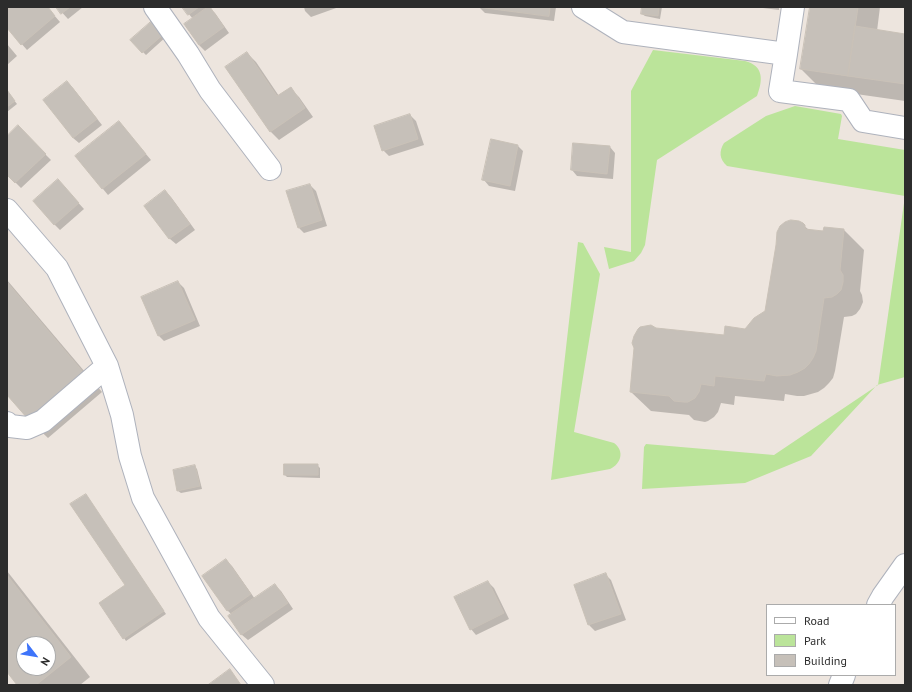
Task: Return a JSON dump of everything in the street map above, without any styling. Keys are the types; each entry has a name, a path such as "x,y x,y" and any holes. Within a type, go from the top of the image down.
{"street":[{"path":"155,7 188,54 210,90 270,169"},
{"path":"583,7 623,32 786,54"},
{"path":"793,7 780,91 849,100 863,121 905,128"},
{"path":"7,210 57,268 107,366 122,415 130,456 142,498 209,618 263,685"},
{"path":"7,423 10,426 27,428 42,421 107,366"},
{"path":"879,604 905,565"}],"green space":[{"path":"653,50 745,61 756,66 759,70 761,79 760,84 757,96 657,160 645,245 641,253 634,261 609,269 604,247 631,252 631,91"},
{"path":"795,106 841,114 842,116 838,139 905,150 905,196 727,166 722,161 721,149 724,143 766,116"},
{"path":"905,196 905,377 878,385"},
{"path":"578,242 583,243 600,274 574,432 614,443 620,450 620,457 617,464 610,469 551,480"},
{"path":"875,387 811,456 745,483 642,489 644,447 646,444 774,455"}],"building":[{"path":"11,7 48,7 55,16 21,45 7,28 7,10"},
{"path":"56,7 70,7 61,14"},
{"path":"182,7 199,7 188,15"},
{"path":"210,7 224,27 199,45 184,24"},
{"path":"478,7 550,7 549,16"},
{"path":"642,7 659,7 658,16 641,14"},
{"path":"810,7 858,7 848,76 800,69"},
{"path":"153,20 165,33 142,53 130,40"},
{"path":"855,26 905,34 905,84 848,76"},
{"path":"247,52 277,96 291,87 305,108 270,132 225,67"},
{"path":"67,81 97,119 73,138 43,100"},
{"path":"7,90 15,101 7,107"},
{"path":"410,114 418,139 382,151 374,126"},
{"path":"119,121 146,154 102,189 75,156"},
{"path":"18,125 46,154 15,183 7,175 7,136"},
{"path":"491,139 518,145 510,186 482,180"},
{"path":"573,143 610,146 607,174 571,170"},
{"path":"58,179 79,203 54,225 33,201"},
{"path":"310,184 322,220 298,228 286,191"},
{"path":"165,190 190,224 169,239 144,206"},
{"path":"791,220 803,223 805,225 805,229 823,231 824,227 844,229 840,270 843,275 841,290 832,297 824,298 816,351 809,364 805,368 790,375 777,376 766,374 764,381 715,376 714,386 701,384 699,392 695,398 688,402 674,401 669,396 630,392 634,348 632,343 634,336 640,327 651,325 656,328 724,335 725,326 745,329 754,318 765,311 777,232 780,226"},
{"path":"178,281 195,320 158,336 141,297"},
{"path":"7,282 83,372 28,419 7,395"},
{"path":"284,464 318,464 318,475 284,475"},
{"path":"195,465 200,486 177,491 173,470"},
{"path":"86,494 164,611 123,639 99,603 125,585 70,504"},
{"path":"226,559 251,594 227,611 202,576"},
{"path":"606,573 621,614 588,625 574,585"},
{"path":"7,575 55,636 16,636 16,676 47,676 36,685 17,685 7,672"},
{"path":"488,581 504,613 470,630 454,597"},
{"path":"275,584 288,603 241,635 228,616"},
{"path":"56,638 71,657 56,669"},
{"path":"230,669 241,685 208,685"}]}
